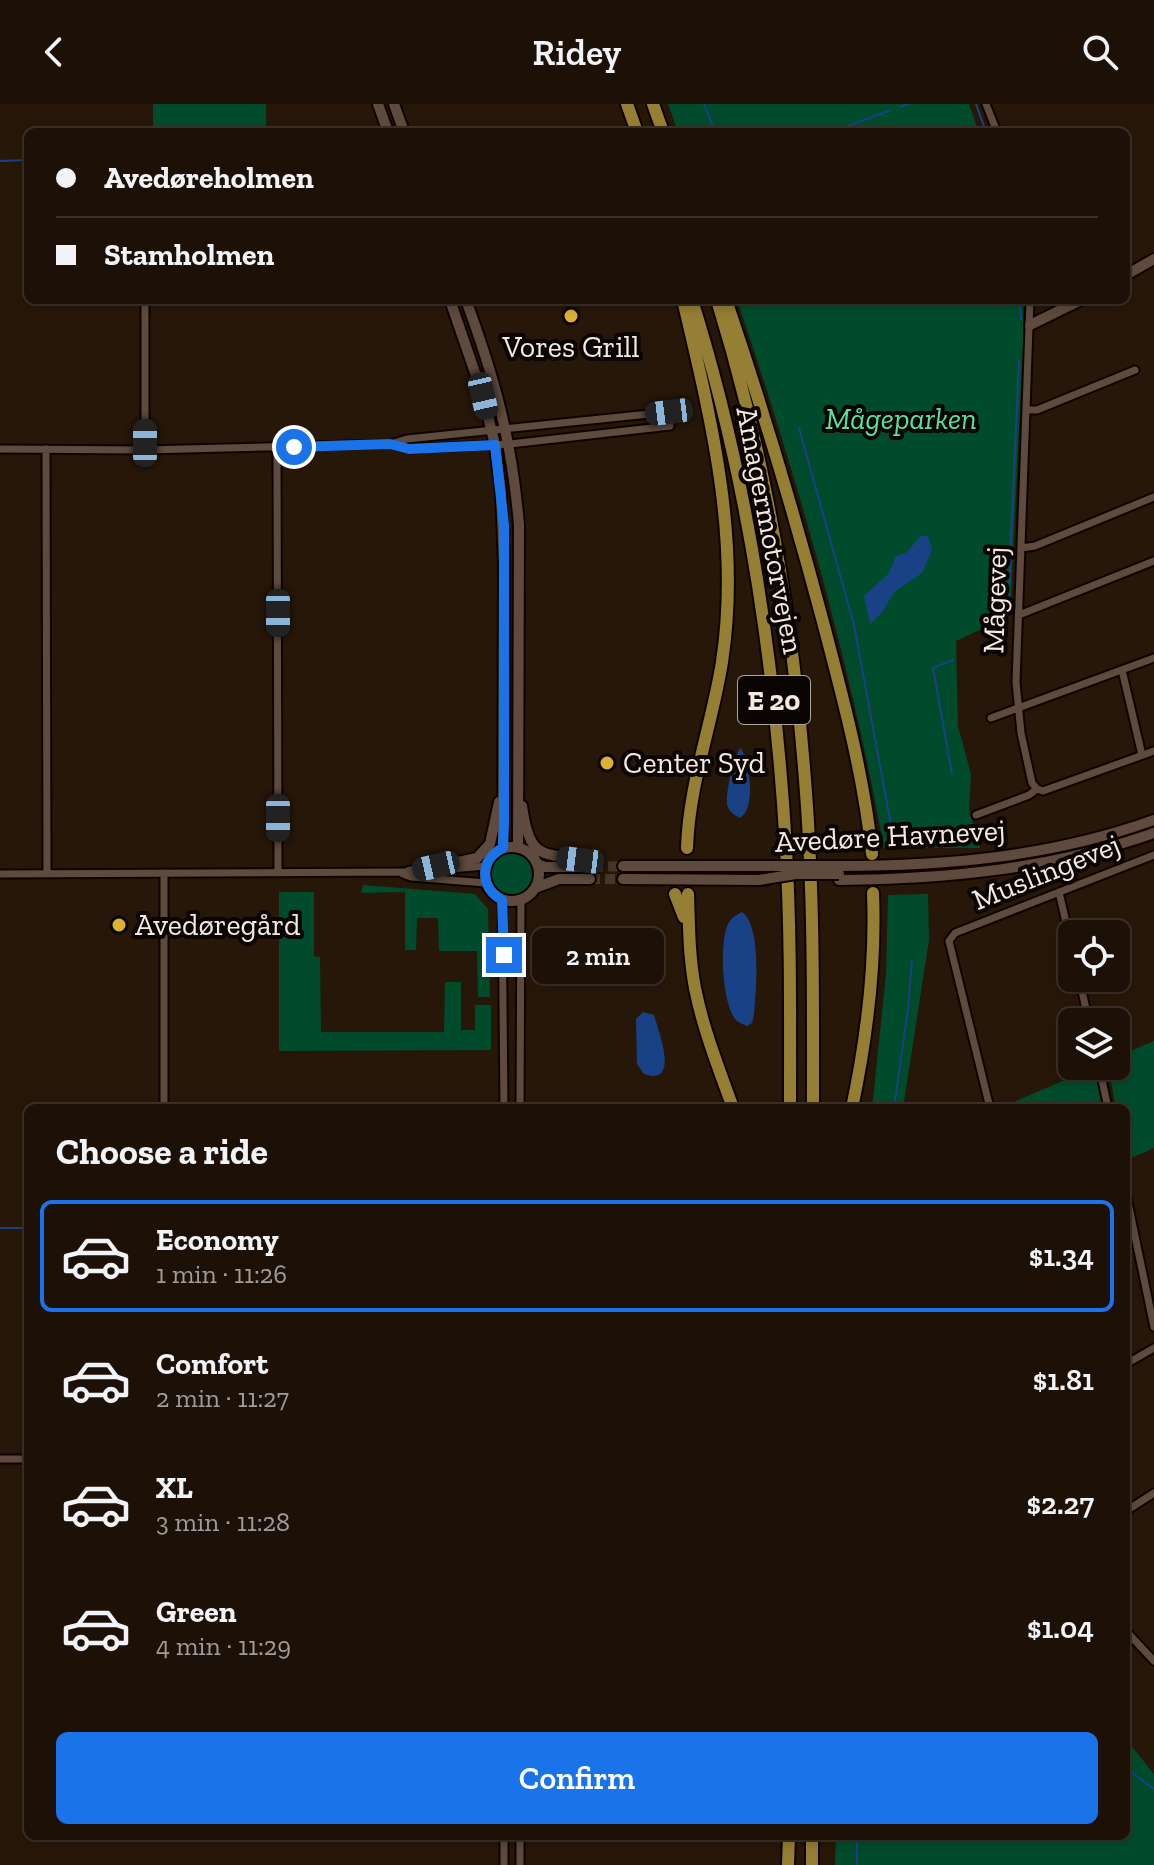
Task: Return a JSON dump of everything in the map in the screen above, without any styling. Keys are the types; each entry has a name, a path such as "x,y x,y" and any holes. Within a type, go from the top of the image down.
{"highway":[{"path":"627,104 636,128"},
{"path":"653,104 662,128"},
{"path":"684,304 719,468 729,572 722,662 691,802 687,848"},
{"name":"Amagermotorvejen","path":"693,304 740,479 773,694 789,922 790,1104"},
{"name":"Amagermotorvejen","path":"718,304 761,472 787,616 797,692 809,846 813,1104"},
{"path":"727,304 769,430 836,674 856,759 870,862"},
{"path":"853,1104 865,1039 872,976 873,886"},
{"path":"683,893 696,989 712,1051 732,1104"},
{"path":"788,1865 789,1840"},
{"path":"812,1840 812,1865"}],"street":[{"path":"378,104 387,128"},
{"path":"394,104 403,128"},
{"path":"986,104 995,128"},
{"path":"1130,273 1154,259"},
{"path":"145,304 145,450"},
{"path":"451,304 480,385 492,431 504,525 503,848"},
{"path":"467,304 507,430 519,525 518,848"},
{"name":"Mågevej","path":"1030,304 1018,708 1032,783 1037,789"},
{"path":"1030,325 1073,304"},
{"path":"1027,410 1037,410 1135,370"},
{"path":"0,449 145,450 390,444 407,439 669,412 670,426 495,445 409,449 390,444"},
{"path":"277,447 278,873"},
{"path":"46,449 47,874"},
{"path":"1021,548 1035,546 1154,497"},
{"path":"1019,615 1154,561"},
{"path":"991,718 1154,658"},
{"path":"1122,670 1142,755"},
{"path":"976,815 1037,789 1043,791 1154,751"},
{"path":"405,872 477,858 490,844 504,784"},
{"path":"520,787 528,838 550,856 580,860 593,867 545,867 537,864 527,852 518,848 503,848 491,857 486,866 486,883 491,891 502,900 521,900 535,888 559,879 590,879"},
{"name":"Avedøre Havnevej","path":"623,866 839,873 870,862 945,864 1066,846 1154,820"},
{"name":"Avedøre Havnevej","path":"623,879 690,880 784,866 839,873 873,886 1013,868 1060,859 1154,833"},
{"path":"646,879 683,893 690,880 687,848"},
{"name":"Muslingevej","path":"989,1104 949,941 955,933 1154,855"},
{"path":"870,862 873,886"},
{"path":"535,888 537,864"},
{"path":"0,874 405,872 486,866"},
{"path":"405,872 411,877 486,883"},
{"path":"164,873 164,1104"},
{"path":"1059,892 1066,920"},
{"path":"502,900 504,1104"},
{"path":"520,1104 521,900"},
{"path":"1102,1080 1107,1104"},
{"path":"1130,1212 1154,1327"},
{"path":"1130,1362 1154,1348"},
{"path":"0,1459 24,1459"},
{"path":"1130,1508 1154,1493"},
{"path":"1130,1635 1154,1661"},
{"path":"504,1840 504,1865"},
{"path":"520,1840 520,1865"}],"green space":[{"path":"153,104 266,104 266,128 153,128"},
{"path":"668,104 969,104 978,128 677,128"},
{"name":"Mågeparken","path":"738,304 1023,304 1010,616 956,641 958,726 971,774 969,810 980,848 884,848 839,640 781,435"},
{"path":"512,853 528,859 534,875 528,891 512,897 496,891 490,875 496,859"},
{"path":"363,885 475,894 488,909 490,997 478,997 477,951 439,951 438,918 417,918 416,950 405,950 405,892 361,893"},
{"path":"279,892 314,892 314,956 320,957 321,1032 444,1032 445,982 461,982 461,1030 475,1030 475,1005 491,1005 491,1050 279,1051"},
{"path":"928,894 929,940 904,1104 872,1104 886,975 888,895"},
{"path":"1154,1041 1154,1148 1130,1159 1130,1104 1115,1104 1111,1080 1130,1080 1130,1051"},
{"path":"1065,1080 1098,1080 1102,1104 1009,1104"},
{"path":"1130,1744 1154,1774 1154,1865 835,1865 836,1840 1130,1840"}],"water":[{"path":"921,536 928,536 932,550 922,573 894,592 883,611 870,624 864,596 889,573 896,556 906,553"},
{"path":"741,748 749,774 750,795 740,818 729,809 727,798 733,766"},
{"path":"742,912 753,931 756,960 754,1014 752,1023 747,1026 737,1021 731,1012 723,973 725,933 731,920"},
{"path":"643,1012 654,1015 662,1044 664,1065 662,1072 655,1076 644,1074 637,1064 636,1019"}],"waterway":[{"path":"704,104 713,128"},
{"path":"900,107 908,104"},
{"path":"976,104 985,128"},
{"path":"843,128 891,110"},
{"path":"0,161 24,160"},
{"path":"1019,304 1021,319"},
{"path":"1008,609 1019,360"},
{"path":"799,428 854,625 893,836"},
{"path":"952,774 933,668 953,660"},
{"path":"895,1104 912,960"},
{"path":"0,1228 24,1228"},
{"path":"1130,1771 1154,1789"},
{"path":"857,1840 857,1865"}],"tunnel":[{"path":"593,867 623,866"},
{"path":"590,879 623,879"}],"place":[{"name":"Vores Grill","path":"571,316"},
{"name":"Center Syd","path":"607,763"},
{"name":"Avedøregård","path":"119,925"}],"route":[{"path":"294,447 390,444 409,449 495,445 504,525 504,825 503,848 491,857 485,875 491,891 502,900 504,955"}]}
